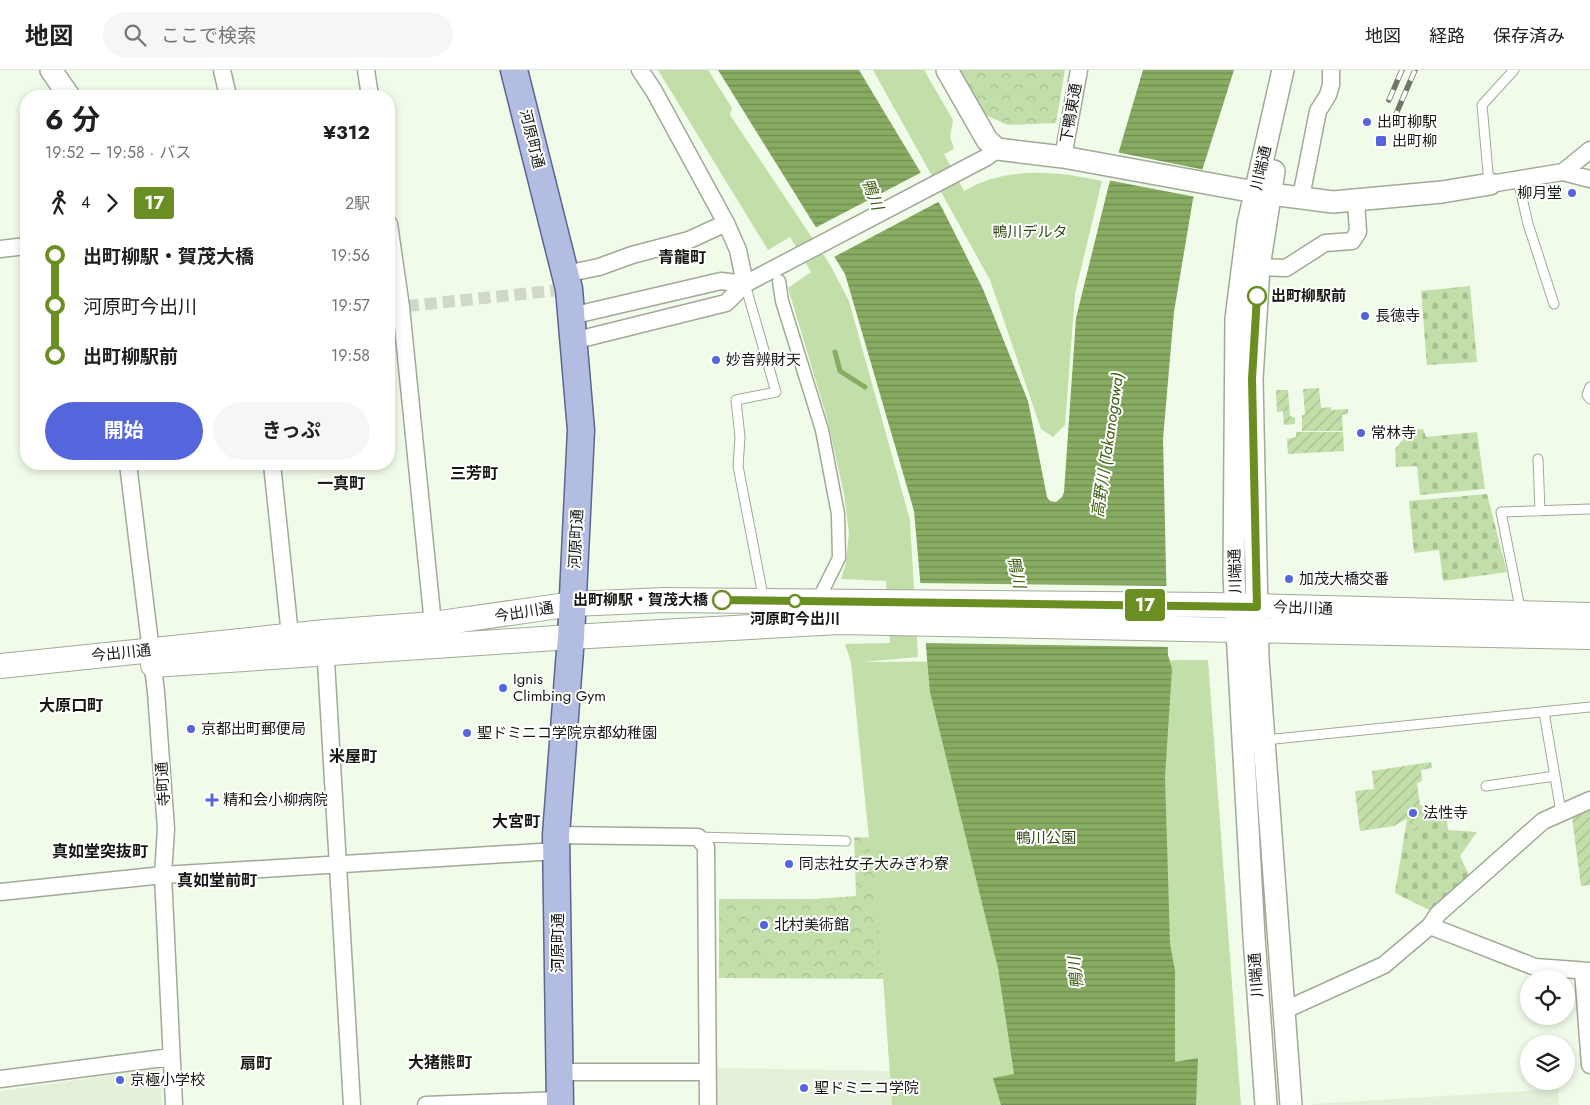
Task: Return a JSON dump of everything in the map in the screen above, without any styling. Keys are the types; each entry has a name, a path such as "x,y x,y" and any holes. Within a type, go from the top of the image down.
{"main road":[{"name":"河原町通","path":"514,70 565,274 581,430 573,604 556,843 560,1102"},
{"name":"今出川通","path":"0,680 290,635 325,643 433,624 573,604 665,600 764,601 832,609 1213,630 1590,637"},
{"name":"今出川通","path":"0,666 151,657 325,643 571,637 832,609 1235,606 1590,614"}],"street":[{"path":"51,70 65,90"},
{"path":"222,70 227,90"},
{"path":"366,70 369,90"},
{"path":"640,70 654,91 726,222 738,250 745,284"},
{"path":"946,70 987,140 997,149 1071,158 1234,188 1333,202 1356,201 1490,184 1563,172 1590,179"},
{"name":"下鴨東通","path":"1071,158 1079,70"},
{"name":"川端通","path":"1235,606 1252,379 1262,192 1283,70"},
{"name":"川端通","path":"1291,1105 1265,740 1247,631 1235,606 1236,319 1248,224 1262,192 1295,70"},
{"path":"1301,197 1318,111 1331,86 1331,70"},
{"path":"572,329 721,281 745,284 779,273 997,149"},
{"path":"1563,172 1590,150"},
{"path":"1259,267 1286,268 1325,243 1352,241 1358,232 1356,201"},
{"path":"565,274 607,265 632,255 689,240 726,222"},
{"path":"0,249 20,247"},
{"path":"395,265 401,306 433,624"},
{"path":"779,273 782,301 822,430 838,514 839,558 832,609"},
{"path":"572,329 726,303 745,284"},
{"name":"寺町通","path":"129,470 156,692 166,829 163,875 174,1105"},
{"path":"273,470 290,635"},
{"name":"川端通","path":"1247,631 1266,1105"},
{"path":"325,643 352,1105"},
{"path":"1285,1010 1384,965 1430,926 1438,914 1543,821 1590,800"},
{"path":"0,892 163,875 338,864 556,843 702,842 708,1105"},
{"path":"1430,926 1535,967 1587,971 1590,1065"},
{"path":"0,1079 171,1057"},
{"path":"559,1072 707,1072"},
{"path":"426,1105 560,1102"}],"lane":[{"path":"1490,184 1482,105 1514,70"},
{"path":"1518,180 1528,224 1554,304"},
{"path":"745,284 776,392 736,400 740,437 738,466 764,601"},
{"path":"1590,387 1587,395 1590,399"},
{"path":"1538,459 1540,511"},
{"path":"1522,613 1501,512 1590,509"},
{"path":"1265,740 1590,707"},
{"path":"1544,712 1562,812"},
{"path":"1486,786 1555,776"},
{"path":"702,842 846,841"}],"shaded area":[{"name":"京極小学校","path":"160,1068 162,1105 0,1105 0,1091"},
{"name":"聖ドミニコ学院","path":"716,1068 890,1071 892,1105 716,1105"},
{"path":"1558,1090 1559,1105 1312,1105"}],"green space":[{"name":"鴨川公園","path":"658,70 708,70 732,108 730,115 829,263 849,301 910,520 918,657 863,662 1208,660 1241,1105 892,1105 883,976 851,662 845,644 890,643 886,581 841,579 846,563 849,533 844,494 827,418 788,288 811,272 790,237 768,250"},
{"name":"鴨川デルタ","path":"873,70 924,70 953,120 950,137 954,149 944,154 964,191 997,177 1014,174 1049,173 1102,181 1075,294 1065,425 1053,437 1041,429 990,280"},
{"path":"960,70 1065,70 1056,123 1008,125 985,115"},
{"path":"1470,286 1477,362 1427,365 1421,291"},
{"path":"1319,388 1321,408 1331,407 1331,410 1348,409 1348,414 1342,415 1343,431 1302,431 1302,415 1305,415 1303,389"},
{"path":"1276,390 1288,390 1290,416 1295,418 1295,424 1284,425 1283,411 1277,412"},
{"path":"1423,429 1426,437 1477,432 1485,489 1420,495 1417,466 1396,467 1395,449 1411,430"},
{"path":"1296,432 1343,432 1344,451 1288,454 1287,439 1296,437"},
{"path":"1487,494 1507,572 1443,581 1439,550 1414,553 1409,501"},
{"path":"1431,762 1432,768 1421,770 1422,781 1417,783 1420,805 1426,805 1427,814 1421,815 1417,836 1407,819 1394,826 1360,831 1355,791 1374,789 1372,771"},
{"path":"1590,802 1590,885 1581,886 1571,810"},
{"path":"1446,813 1448,830 1477,832 1460,856 1470,877 1433,912 1395,893 1407,819 1417,836 1421,815"},
{"path":"854,837 882,838 893,979 719,978 719,899 815,899 856,896"}],"water":[{"path":"718,70 859,70 942,208 983,289 1028,401 1047,497 1050,501 1056,502 1062,497 1064,492 1076,318 1108,188 1143,70 1234,70 1193,199 1174,312 1163,439 1168,655 1172,669 1165,777 1170,943 1175,971 1175,1062 1198,1058 1196,1105 1001,1105 993,1078 1014,1074 998,968 930,692 914,511 845,274"}],"pier":[{"path":"1116,152 1205,170 1196,197 1107,180"},
{"path":"922,172 940,201 832,258 813,229"},
{"path":"918,583 1169,586 1170,647 923,643"}],"waterway":[{"path":"835,352 840,371 865,387"}],"tunnel":[{"path":"395,307 569,289"}],"railway":[{"path":"1389,100 1402,70"},
{"path":"1393,121 1415,70"}],"bus line":[{"name":"17","path":"722,600 1257,607 1252,379 1257,296"}],"place":[{"name":"出町柳駅","path":"1367,122"},
{"name":"出町柳","path":"1381,141"},
{"name":"柳月堂","path":"1572,193"},
{"name":"出町柳駅前","path":"1257,296"},
{"name":"長徳寺","path":"1365,316"},
{"name":"妙音辨財天","path":"716,360"},
{"name":"常林寺","path":"1361,433"},
{"name":"加茂大橋交番","path":"1289,579"},
{"name":"出町柳駅・賀茂大橋","path":"722,600"},
{"name":"河原町今出川","path":"795,601"},
{"name":"Ignis Climbing Gym","path":"503,688"},
{"name":"京都出町郵便局","path":"191,729"},
{"name":"聖ドミニコ学院京都幼稚園","path":"467,733"},
{"name":"精和会小柳病院","path":"212,800"},
{"name":"法性寺","path":"1413,813"},
{"name":"同志社女子大みぎわ寮","path":"789,864"},
{"name":"北村美術館","path":"764,925"},
{"name":"京極小学校","path":"120,1080"},
{"name":"聖ドミニコ学院","path":"804,1088"}],"district":[{"name":"青龍町","path":"682,257"},
{"name":"三芳町","path":"474,473"},
{"name":"一真町","path":"341,483"},
{"name":"大原口町","path":"71,705"},
{"name":"米屋町","path":"353,756"},
{"name":"大宮町","path":"516,821"},
{"name":"真如堂突抜町","path":"100,851"},
{"name":"真如堂前町","path":"217,880"},
{"name":"大猪熊町","path":"440,1062"},
{"name":"扇町","path":"256,1063"}],"water label":[{"name":"鴨川","path":"873,194"},
{"name":"高野川 (Takanogawa)","path":"1107,445"},
{"name":"鴨川","path":"1017,572"},
{"name":"鴨川","path":"1075,973"}]}
